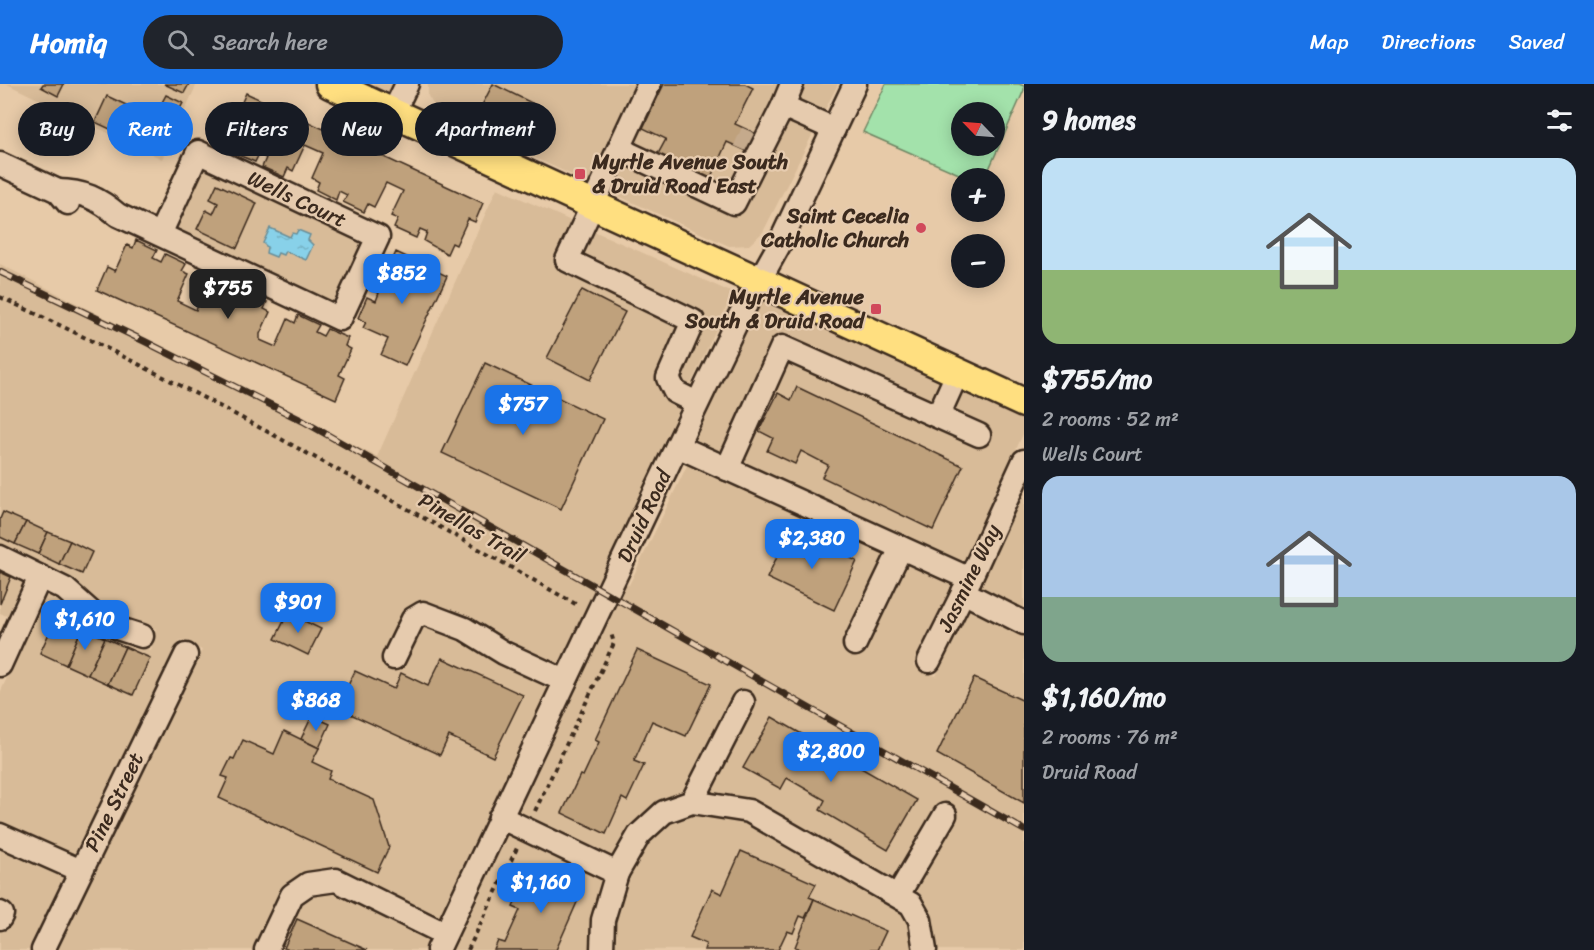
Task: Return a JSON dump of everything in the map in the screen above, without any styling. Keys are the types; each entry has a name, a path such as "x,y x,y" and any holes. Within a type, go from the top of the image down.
{"main road":[{"path":"330,84 369,102"},
{"path":"403,118 1024,403"}],"street":[{"path":"398,102 407,84"},
{"path":"649,84 567,260 693,321 668,378 675,393 697,403"},
{"path":"619,149 734,203 755,144 783,106 792,84"},
{"name":"Druid Road","path":"442,942 697,403 739,317 778,247 855,84"},
{"path":"783,106 834,129"},
{"name":"Wells Court","path":"0,164 58,191 76,191 102,202 118,215 340,319 378,237 198,152 160,234"},
{"path":"727,469 782,346 979,435"},
{"path":"938,416 957,374"},
{"path":"677,446 901,548 1024,623"},
{"name":"Jasmine Way","path":"929,661 1024,461"},
{"path":"855,644 901,548"},
{"path":"0,557 65,589 93,614 120,629 142,636"},
{"path":"0,664 8,628 40,577"},
{"path":"394,658 413,619 423,613 465,629 504,653 565,681"},
{"name":"Pine Street","path":"43,950 186,654"},
{"path":"692,802 743,702"},
{"path":"602,950 603,920 617,873 639,835 664,812 692,802 749,811 898,895 911,904 920,920 924,949"},
{"path":"898,895 945,814"},
{"path":"500,817 617,873"},
{"path":"0,836 81,871"},
{"path":"266,950 292,895 308,884 336,880 442,942"}],"path":[{"name":"Pinellas Trail","path":"0,297 94,340 411,510 596,615 610,629 614,643 468,950"}],"shaded area":[{"path":"7,84 197,84 189,102 107,102 107,132 95,127 95,102 44,102"},
{"path":"358,84 394,84 388,96"},
{"path":"428,84 838,84 763,232 749,245 729,246 530,156 556,156 556,102 432,102 428,96"},
{"path":"204,167 363,242 334,304 175,229"},
{"path":"497,188 733,293 425,950 57,950 202,650 180,640 75,856 0,823 0,693 47,591 117,639 151,650 156,629 124,619 101,605 70,579 0,545 0,264 377,457"},
{"path":"765,295 1024,415 1024,432 959,574 914,665 936,676 1024,490 1024,950 451,950 625,584 629,585 699,441 694,439"},
{"path":"0,569 25,581 9,617 0,613"},
{"path":"0,847 66,876 30,950 0,950"}],"green space":[{"path":"886,84 1019,84 1024,86 1005,133 1005,102 951,102 951,156 995,156 989,168 951,168 951,171 863,132"}],"water":[{"path":"270,228 290,237 298,230 310,235 308,240 313,245 306,260 285,251 283,255 278,253 276,257 266,253 267,247 263,243"}],"building":[{"path":"43,84 64,84 58,96 41,87"},
{"path":"164,84 189,84 184,93"},
{"path":"493,84 530,102 484,102"},
{"path":"664,84 745,84 753,88 735,124 759,135 751,153 727,142 710,179 658,154 666,139 643,128"},
{"path":"246,93 265,102 242,102"},
{"path":"166,95 181,102 162,102"},
{"path":"107,96 120,102 107,102 107,128 95,122"},
{"path":"309,122 321,128 321,152 309,147"},
{"path":"241,156 258,156 255,162"},
{"path":"262,156 300,156 293,171 288,168 284,177 262,167 266,158"},
{"path":"322,156 382,156 483,203 475,222 468,219 456,245 452,243 447,254 424,241 427,232 420,229 416,238 394,228 398,219 391,216 403,191 386,183 374,207 368,204 364,212 343,202 347,195 339,191 336,200 316,190 319,182 312,178"},
{"path":"217,184 257,203 237,248 197,229 206,210 213,214 218,203 210,199"},
{"path":"136,240 157,250 153,258 161,262 165,254 186,264 182,271 189,274 177,301 196,310 208,284 214,286 217,279 236,287 232,296 243,301 247,293 267,302 264,309 270,312 260,334 260,340 276,347 288,319 295,323 298,315 319,325 315,332 323,336 327,329 348,338 345,346 351,349 339,375 345,378 336,399 97,290 107,267 115,271 127,245 133,248"},
{"path":"396,252 447,276 405,366 381,355 388,339 363,328 366,322 358,318 367,297 376,301 379,293 371,290 381,269 387,272"},
{"path":"582,290 625,312 590,380 547,358"},
{"path":"485,363 603,419 561,509 442,453"},
{"path":"797,387 963,466 933,530 822,477 828,465 801,451 795,464 767,451 773,438 759,431 778,393 791,400"},
{"path":"3,512 26,522 15,544 0,537 0,519"},
{"path":"26,522 48,532 38,554 15,544"},
{"path":"790,529 857,561 834,610 767,578"},
{"path":"48,532 70,541 59,564 38,554"},
{"path":"70,541 92,552 82,574 59,564"},
{"path":"0,572 11,577 0,604"},
{"path":"288,613 321,629 308,655 275,639"},
{"path":"57,616 82,628 66,665 40,653"},
{"path":"82,628 105,638 88,675 66,665"},
{"path":"105,638 125,647 108,684 88,675"},
{"path":"125,647 150,658 133,695 108,684"},
{"path":"637,650 711,684 686,736 652,721 634,761 644,765 627,801 622,798 606,834 562,813 599,742 595,740"},
{"path":"442,658 523,695 493,757 449,736 440,755 337,708 355,671 394,689 401,673 428,686"},
{"path":"974,678 1024,701 1024,803 937,754"},
{"path":"312,716 330,724 319,748 301,739"},
{"path":"772,717 917,800 888,850 820,810 825,800 787,778 781,789 743,768"},
{"path":"284,731 319,748 312,762 331,771 328,779 374,800 389,847 377,872 219,798 228,778 222,776 243,740 274,754"},
{"path":"741,851 816,884 809,897 814,899 805,918 800,916 793,933 787,931 778,950 704,950 706,944 690,937 712,889 722,894"},
{"path":"530,869 582,891 556,950 494,950 498,941 505,943 520,910 513,907"},
{"path":"814,899 886,931 877,950 802,950 795,947"},
{"path":"297,919 367,950 289,950 284,948"}],"tunnel":[{"path":"744,150 752,132"}],"railway":[{"path":"0,272 303,421 1024,830"}],"place":[{"name":"Myrtle Avenue South & Druid Road East","path":"580,174"},
{"name":"Saint Cecelia Catholic Church","path":"921,228"},
{"name":"Myrtle Avenue South & Druid Road","path":"876,309"}]}
